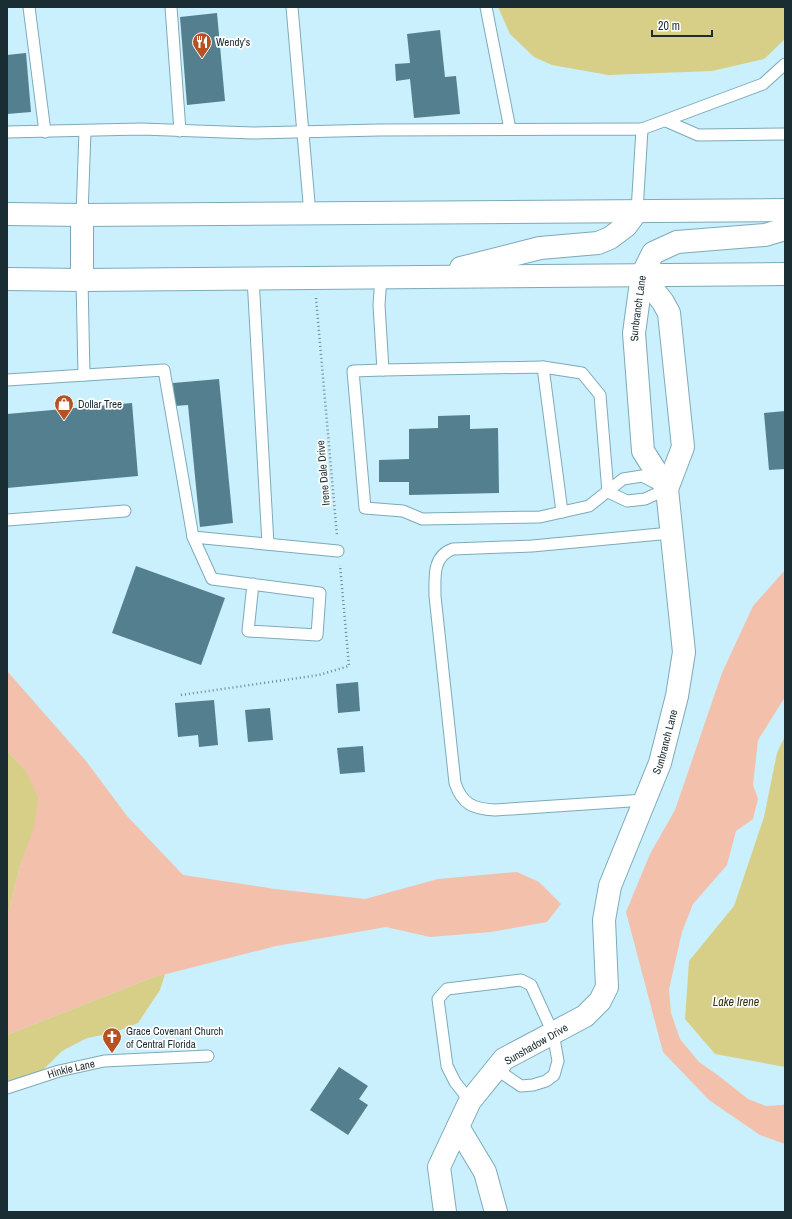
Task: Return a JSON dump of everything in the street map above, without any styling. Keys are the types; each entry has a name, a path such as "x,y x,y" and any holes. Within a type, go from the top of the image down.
{"main road":[{"path":"7,214 310,214 785,210"},
{"path":"429,277 540,248 598,243 610,238 626,226 637,211"},
{"path":"82,215 82,280"},
{"path":"642,275 653,253 677,242 765,235 785,229"},
{"path":"7,279 82,280 785,274"},
{"name":"Sunbranch Lane","path":"642,275 634,333 643,451 667,488"},
{"name":"Sunbranch Lane","path":"607,987 604,920 610,886 660,762 677,696 684,652 667,488 683,447 669,313 663,302 642,275"},
{"name":"Sunshadow Drive","path":"445,1212 440,1167 470,1101 504,1059 585,1016 600,1002 607,987"},
{"path":"458,1127 485,1172 496,1212"}],"lane":[{"path":"29,7 45,132"},
{"path":"171,7 180,131"},
{"path":"292,7 310,214"},
{"path":"486,7 510,129"},
{"path":"7,132 142,129 253,133 372,130 642,129 763,84 785,64"},
{"path":"666,121 698,135 785,134"},
{"path":"637,211 642,129"},
{"path":"82,215 85,131"},
{"path":"381,277 379,305 383,370"},
{"path":"254,278 268,544"},
{"path":"82,280 84,375"},
{"path":"608,492 600,395 582,372 543,367 353,371 365,508 402,511 422,518 540,517 589,506 608,492 623,479 642,476 667,488"},
{"path":"543,367 562,512"},
{"path":"7,380 164,370 193,537 212,579 253,584 320,593 317,635 248,631 253,584"},
{"path":"608,492 627,501 645,499 667,488"},
{"path":"7,520 125,511"},
{"path":"645,800 494,810 480,810 467,804 458,794 455,783 435,596 435,577 437,565 441,555 453,549 532,546 671,533"},
{"path":"193,537 338,551"},
{"path":"470,1101 455,1082 447,1066 438,999 447,989 521,980 531,984 553,1033 558,1061 554,1075 546,1081 533,1085 521,1086 496,1069"},
{"name":"Hinkle Lane","path":"7,1088 59,1071 104,1060 208,1056"}],"path":[{"name":"Irene Dale Drive","path":"181,695 319,675 349,666 314,278"}],"shaded area":[{"path":"785,570 785,697 758,740 753,785 758,799 753,819 736,831 727,865 693,904 682,932 669,989 671,1013 680,1039 699,1062 748,1099 766,1106 783,1105 785,1103 785,1144 760,1135 709,1100 663,1052 626,912 650,854 675,810 722,673 753,606"},
{"path":"7,671 86,761 127,816 183,875 275,889 365,899 438,879 517,872 539,882 561,904 547,922 491,932 430,937 386,927 276,946 151,978 7,1035 7,918 20,865 26,771 7,751"}],"water":[{"path":"498,7 785,7 785,39 764,59 712,71 608,75 552,65 534,57 510,34"},
{"name":"Lake Irene","path":"785,736 785,1067 715,1054 685,1019 689,961 734,906 764,817 777,753"},
{"path":"7,751 26,771 38,798 34,827 20,865 7,918"},
{"path":"165,974 160,990 138,1023 113,1033 87,1038 62,1051 43,1070 18,1088 7,1091 7,1035 151,978"}],"building":[{"name":"Wendy's","path":"217,13 225,101 187,105 180,17"},
{"path":"440,30 445,77 456,76 460,114 414,118 410,79 396,81 395,64 410,63 407,34"},
{"path":"26,53 31,112 7,114 7,55"},
{"path":"219,379 233,523 200,527 188,405 175,406 173,383"},
{"path":"132,403 138,476 7,488 7,414"},
{"path":"785,411 785,469 769,470 764,413"},
{"path":"470,415 470,429 498,428 499,493 409,495 409,482 379,482 379,460 409,459 409,429 438,428 438,416"},
{"path":"136,566 225,598 201,665 112,633"},
{"path":"358,682 360,711 338,713 336,684"},
{"path":"214,700 218,745 199,747 198,735 178,737 175,703"},
{"path":"270,708 273,740 248,742 245,710"},
{"path":"363,746 365,772 340,774 337,748"},
{"path":"339,1067 368,1086 359,1099 368,1105 348,1135 310,1110"}],"place":[{"name":"Wendy's","path":"202,59"},
{"name":"Dollar Tree","path":"64,421"},
{"name":"Grace Covenant Church of Central Florida","path":"112,1054"}]}
